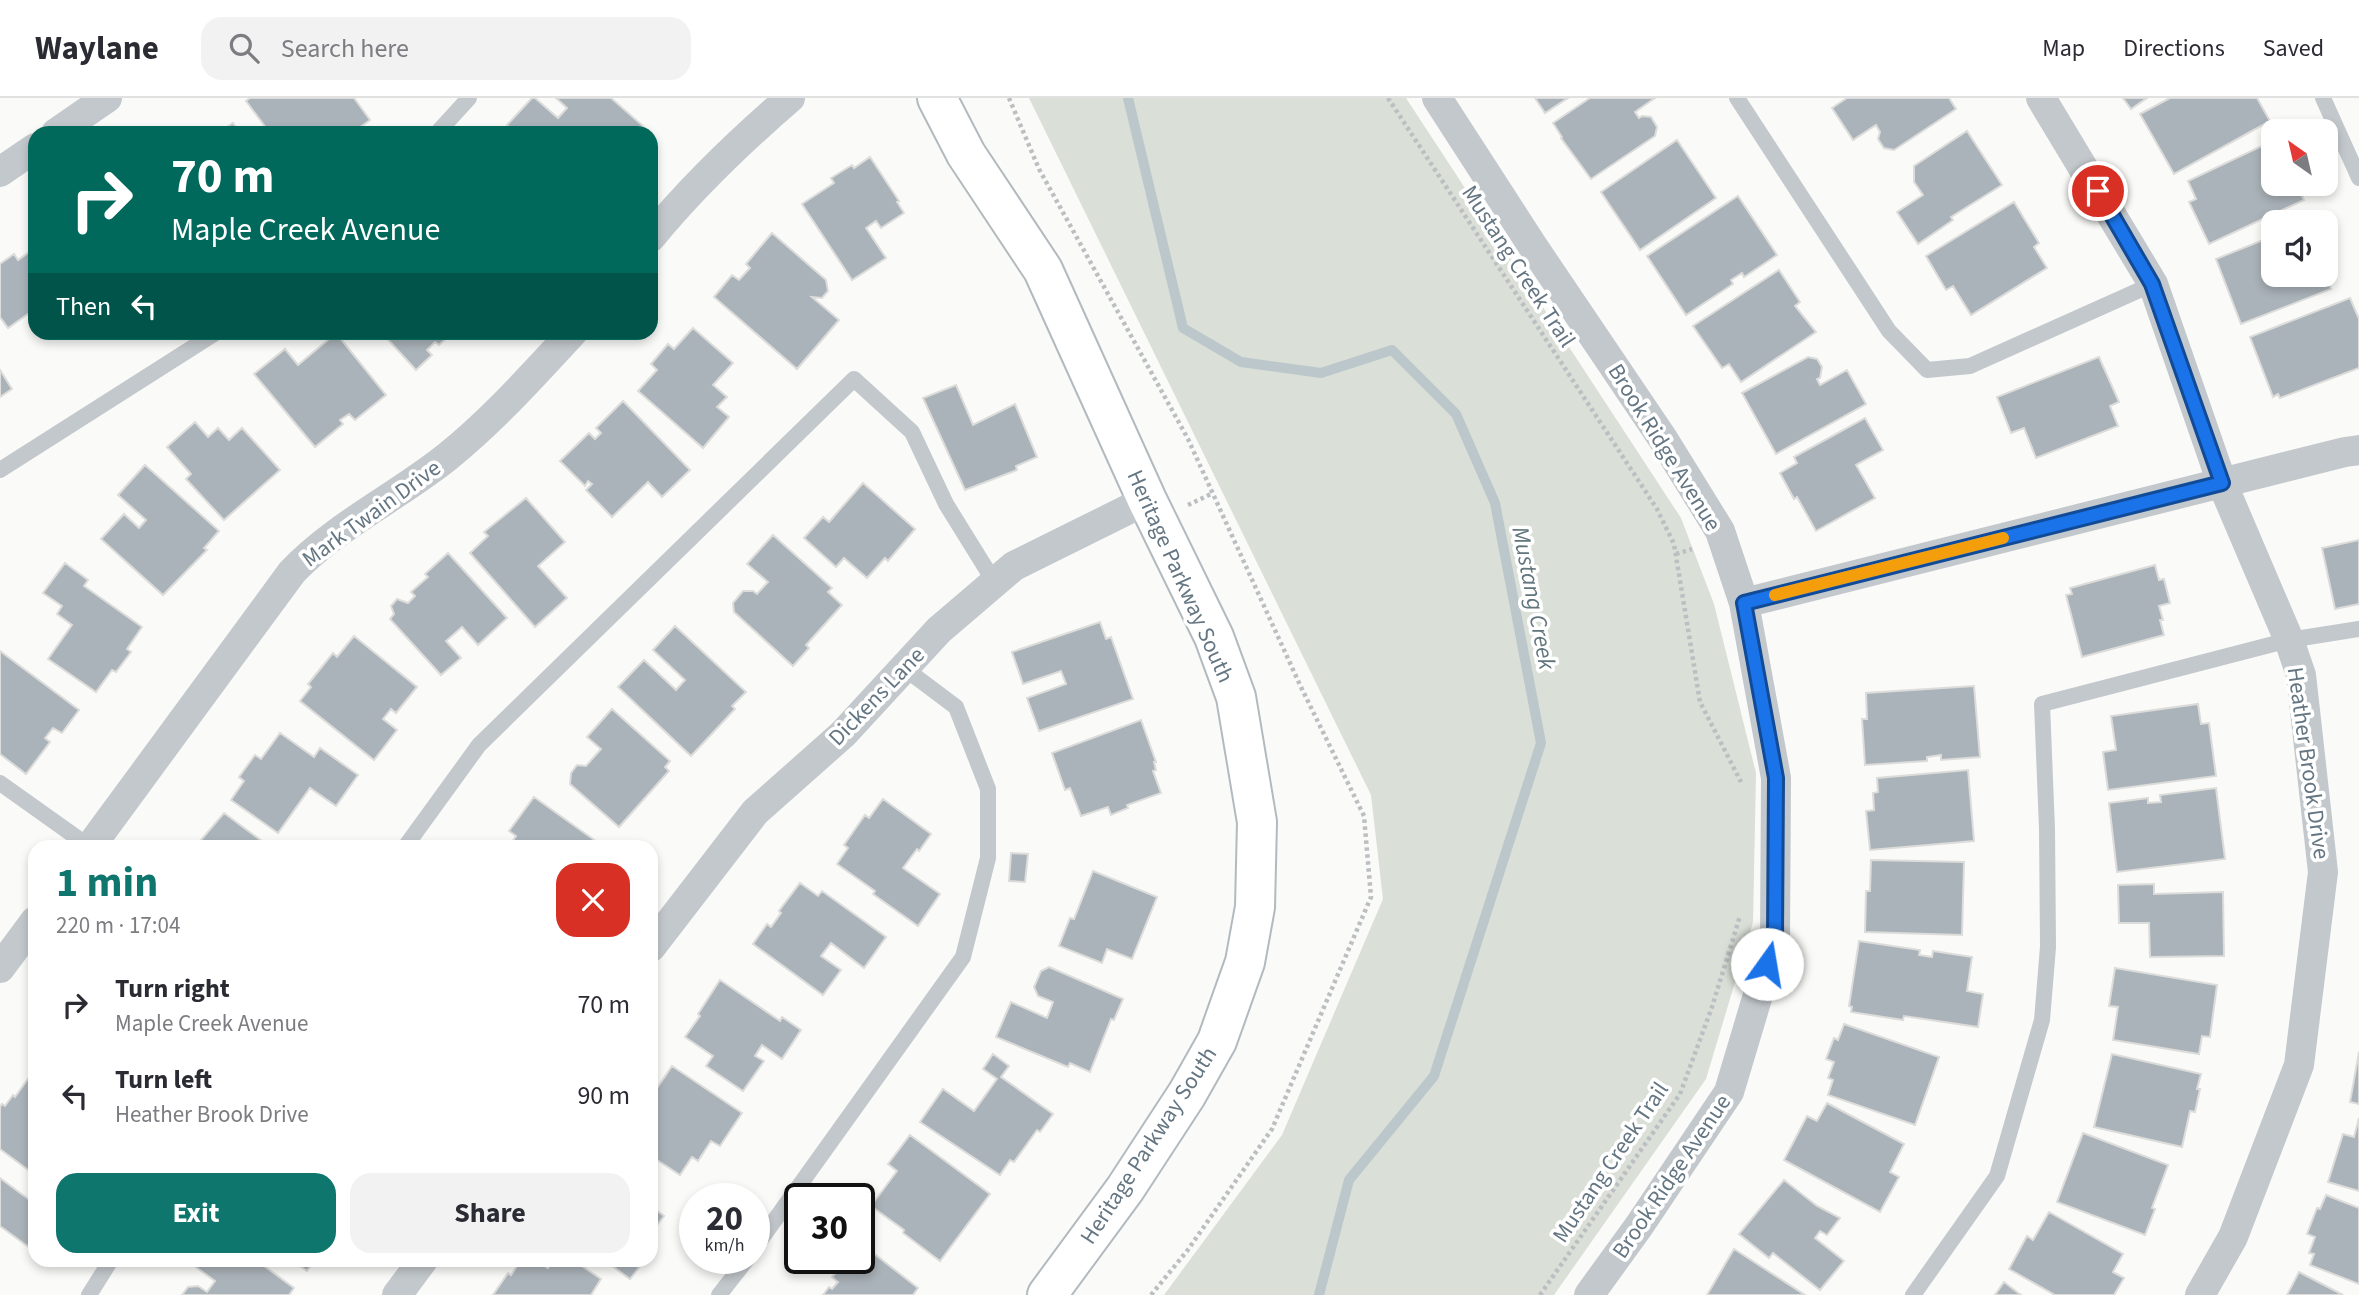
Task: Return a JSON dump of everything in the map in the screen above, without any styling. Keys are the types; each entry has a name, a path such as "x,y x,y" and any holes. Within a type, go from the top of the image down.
{"street":[{"path":"66,126 107,98"},
{"path":"658,229 692,189 740,141 790,98"},
{"name":"Heritage Parkway South","path":"937,98 966,154 1043,270 1147,500 1214,637 1236,697 1258,822 1255,907 1245,962 1217,1041 1187,1094 1125,1189 1047,1295"},
{"name":"Brook Ridge Avenue","path":"1437,98 1663,439 1720,531 1744,603 1776,778 1775,938 1729,1092 1589,1295"},
{"name":"Heather Brook Drive","path":"2041,98 2152,284 2222,483 2289,640 2301,675 2323,872 2299,1065 2233,1237 2200,1295"},
{"path":"0,172 28,153"},
{"name":"Mark Twain Drive","path":"95,840 292,572 314,549 445,458 480,429 565,340"},
{"path":"1744,603 2359,450"},
{"name":"Dickens Lane","path":"658,938 755,813 844,734 939,630 1014,566 1147,500"},
{"path":"0,968 28,930"},
{"path":"397,1295 418,1267"}],"lane":[{"path":"444,126 469,98"},
{"path":"1737,98 1889,331 1927,370 1970,366 2152,284"},
{"path":"2323,98 2359,178"},
{"path":"0,470 205,340"},
{"path":"410,840 479,745 854,379 912,432 946,504 995,583"},
{"path":"1913,1295 1997,1176 2042,1020 2048,947 2042,704 2289,640 2359,629"},
{"path":"770,1227 964,957 988,858 988,789 956,707 904,668"},
{"path":"0,783 80,840"},
{"path":"89,1295 107,1267"},
{"path":"719,1295 735,1274"}],"path":[{"name":"Mustang Creek Trail","path":"1388,98 1657,509 1674,544 1700,702 1745,790"},
{"name":"Mustang Creek Trail","path":"1539,1295 1680,1094 1713,1007 1740,917 1740,905"}],"shaded area":[{"path":"1029,98 1406,98 1681,518 1714,604 1756,773 1753,922 1706,1079 1554,1295 1164,1295 1282,1135 1383,899 1371,795"}],"building":[{"path":"250,98 354,98 370,120 362,126 265,126 246,101"},
{"path":"532,98 558,118 567,108 556,98 611,98 643,126 508,126"},
{"path":"1535,98 1568,98 1545,113"},
{"path":"1590,98 1655,98 1635,112 1639,118 1651,117 1657,127 1655,136 1591,179 1553,123"},
{"path":"1847,98 1949,98 1956,109 1894,150 1884,148 1878,139 1880,132 1876,125 1853,140 1832,108"},
{"path":"2123,98 2147,98 2131,109"},
{"path":"2170,98 2257,98 2269,119 2261,119 2261,126 2174,174 2140,114"},
{"path":"1967,131 2002,185 1951,217 1953,220 1918,244 1897,212 1923,195 1914,182 1914,166"},
{"path":"1677,140 1716,198 1640,250 1601,192"},
{"path":"2261,146 2261,196 2302,196 2304,200 2282,210 2261,210 2261,220 2209,244 2189,202 2196,199 2188,181"},
{"path":"870,157 904,213 881,228 876,221 866,228 886,258 852,280 802,204 834,183 831,178"},
{"path":"1738,196 1777,255 1744,277 1742,273 1731,280 1733,284 1686,315 1647,256"},
{"path":"2014,202 2039,243 2034,247 2047,268 1971,315 1953,286 1946,290 1926,256"},
{"path":"772,233 826,280 828,291 822,298 812,297 839,320 797,369 714,297 732,275 739,280 750,268 746,264"},
{"path":"2261,241 2261,287 2331,289 2241,324 2216,259"},
{"path":"28,253 28,314 8,328 0,317 0,264 14,254 18,260"},
{"path":"1779,270 1800,302 1795,306 1816,332 1741,382 1729,364 1722,368 1693,326"},
{"path":"2350,298 2359,319 2359,368 2280,398 2278,394 2273,397 2250,337"},
{"path":"693,328 733,363 713,385 727,397 717,407 729,417 703,448 638,391 657,370 651,364 668,344 674,349"},
{"path":"328,340 342,340 386,395 355,420 349,414 340,420 343,424 315,447 254,374 285,349 298,365"},
{"path":"388,340 444,340 439,345 435,342 427,350 432,355 416,370"},
{"path":"1808,357 1817,359 1822,367 1820,378 1817,379 1820,385 1847,370 1866,404 1776,454 1742,393"},
{"path":"2099,357 2119,402 2110,406 2118,426 2036,458 2024,428 2011,433 1997,397"},
{"path":"0,370 12,389 0,397"},
{"path":"956,385 973,425 1015,404 1037,457 1016,466 1017,470 965,490 923,398"},
{"path":"623,401 690,470 662,497 648,482 612,517 586,490 592,484 588,481 585,486 560,461 589,433 595,439 601,433 596,428"},
{"path":"1865,418 1883,450 1856,465 1875,498 1816,531 1780,473 1797,463 1794,457"},
{"path":"195,422 208,437 218,428 229,440 242,428 280,470 224,520 186,479 191,474 167,447"},
{"path":"145,465 219,531 204,548 207,550 163,595 101,539 124,514 139,528 146,520 118,495"},
{"path":"863,483 915,529 888,561 885,558 867,578 844,558 836,567 804,538 823,517 829,522"},
{"path":"526,498 565,542 538,566 567,598 535,627 470,553 488,536 484,532"},
{"path":"773,535 832,588 828,592 842,605 806,645 809,648 793,666 734,612 733,603 743,591 757,594 768,582 747,564"},
{"path":"2359,540 2359,604 2335,609 2322,548"},
{"path":"448,553 507,618 478,645 462,627 446,641 461,658 441,675 390,619 394,614 391,606 397,599 408,603 415,596 411,592 428,577 425,574"},
{"path":"65,563 88,580 84,586 142,627 127,649 131,652 116,672 112,670 96,692 48,659 72,625 57,614 62,606 43,593"},
{"path":"2155,565 2159,580 2164,579 2170,603 2159,606 2164,635 2082,657 2066,595 2072,594 2070,588"},
{"path":"1100,622 1106,639 1111,637 1133,699 1039,731 1027,698 1066,684 1061,671 1023,684 1012,652"},
{"path":"675,626 746,692 732,706 735,709 691,756 618,687 644,660 676,690 685,680 653,650"},
{"path":"354,636 417,687 396,713 391,709 383,719 397,730 374,760 300,701 311,687 308,684 333,653 337,657"},
{"path":"0,651 79,710 62,733 53,728 45,738 50,742 26,774 0,754"},
{"path":"1974,686 1980,757 1941,760 1941,755 1927,757 1927,761 1865,765 1862,719 1867,719 1866,693"},
{"path":"2198,704 2201,724 2209,723 2216,776 2108,790 2103,752 2116,750 2111,716"},
{"path":"612,709 670,761 665,767 669,771 619,827 570,784 571,773 577,765 586,766 601,749 587,737"},
{"path":"1141,720 1156,762 1156,770 1153,771 1161,793 1127,805 1128,808 1111,815 1108,807 1081,816 1070,788 1065,790 1052,753"},
{"path":"280,733 314,757 320,748 358,775 336,806 310,788 278,833 231,800 244,781 239,777 255,755 261,759"},
{"path":"1968,770 1974,841 1870,850 1866,811 1874,810 1873,793 1878,792 1877,778"},
{"path":"2216,788 2225,859 2117,872 2109,803 2148,798 2148,803 2161,802 2160,795"},
{"path":"534,797 594,840 513,840 516,836 509,831"},
{"path":"883,799 931,834 903,868 940,894 918,926 837,864 848,848 844,845 865,815 869,818"},
{"path":"224,813 261,840 201,840"},
{"path":"1011,853 1028,854 1025,882 1009,881"},
{"path":"1871,860 1964,862 1962,935 1865,932 1866,891 1870,891"},
{"path":"1093,871 1157,897 1132,959 1107,949 1102,963 1059,946 1070,918 1074,919"},
{"path":"800,883 818,896 822,891 886,937 864,968 831,943 821,956 841,970 823,995 753,944 767,924 771,927 781,913 779,911"},
{"path":"2154,884 2154,894 2223,892 2224,956 2150,957 2149,923 2119,923 2118,885"},
{"path":"1859,941 1920,950 1919,955 1932,957 1933,951 1972,957 1967,991 1983,994 1978,1027 1904,1016 1903,1020 1851,1012 1852,1007 1849,1006"},
{"path":"1049,967 1123,999 1114,1020 1111,1019 1090,1072 1070,1063 1068,1067 996,1037 1011,1002 1047,1018 1053,1002 1038,996 1034,987 1041,971"},
{"path":"2115,968 2217,985 2210,1037 2202,1036 2199,1054 2113,1040 2118,1007 2109,1006"},
{"path":"720,980 780,1021 782,1017 801,1030 782,1059 762,1045 755,1056 764,1061 743,1091 706,1066 713,1056 685,1037"},
{"path":"1844,1024 1939,1057 1915,1125 1828,1095 1833,1080 1828,1078 1834,1062 1826,1059 1834,1038 1838,1040"},
{"path":"2359,1052 2359,1104 2350,1102"},
{"path":"993,1054 1009,1066 1001,1077 1053,1114 1040,1132 1037,1130 1014,1162 1010,1160 1000,1175 920,1122 943,1089 974,1111 997,1079 983,1069"},
{"path":"2112,1054 2201,1074 2195,1112 2190,1111 2182,1147 2094,1127"},
{"path":"672,1066 742,1113 720,1146 711,1141 698,1161 692,1157 680,1175 658,1161 658,1087"},
{"path":"28,1079 28,1170 0,1149 0,1107 2,1104 5,1106 13,1095 15,1097"},
{"path":"1827,1103 1904,1144 1890,1172 1899,1177 1880,1212 1784,1160 1807,1116 1817,1121"},
{"path":"2359,1118 2359,1191 2328,1182 2343,1134 2354,1137"},
{"path":"2083,1133 2168,1165 2145,1235 2057,1202"},
{"path":"910,1135 990,1194 940,1261 875,1209 875,1201 897,1171 888,1164"},
{"path":"0,1178 28,1199 28,1247 0,1226"},
{"path":"1784,1180 1817,1206 1840,1218 1827,1235 1820,1231 1815,1238 1844,1261 1820,1290 1773,1253 1769,1258 1739,1234"},
{"path":"2326,1195 2359,1208 2359,1284 2310,1265 2314,1254 2309,1253 2315,1237 2307,1234 2317,1208 2320,1209"},
{"path":"658,1211 664,1216 658,1224"},
{"path":"2049,1212 2123,1254 2113,1272 2124,1278 2114,1295 2055,1295 2009,1269 2027,1236 2033,1240"},
{"path":"1734,1249 1805,1295 1707,1295"},
{"path":"875,1254 918,1288 913,1295 823,1295 829,1287 832,1289 838,1282 832,1277 835,1274 875,1274"},
{"path":"196,1267 266,1267 294,1288 289,1295 182,1295 188,1287 198,1286 207,1292 215,1281"},
{"path":"516,1267 583,1267 601,1279 591,1295 493,1295 508,1273 511,1275"},
{"path":"614,1267 639,1267 630,1279"},
{"path":"2299,1272 2343,1295 2287,1295"},
{"path":"2004,1282 2021,1295 1995,1295"}],"waterway":[{"name":"Mustang Creek","path":"1128,98 1183,328 1241,362 1321,373 1392,350 1456,414 1495,503 1541,743 1434,1076 1349,1180 1319,1295"}],"slow traffic":[{"path":"1775,595 2003,538"}],"route":[{"path":"1767,964 1775,938 1776,778 1744,603 2222,483 2152,284 2098,191"}]}
